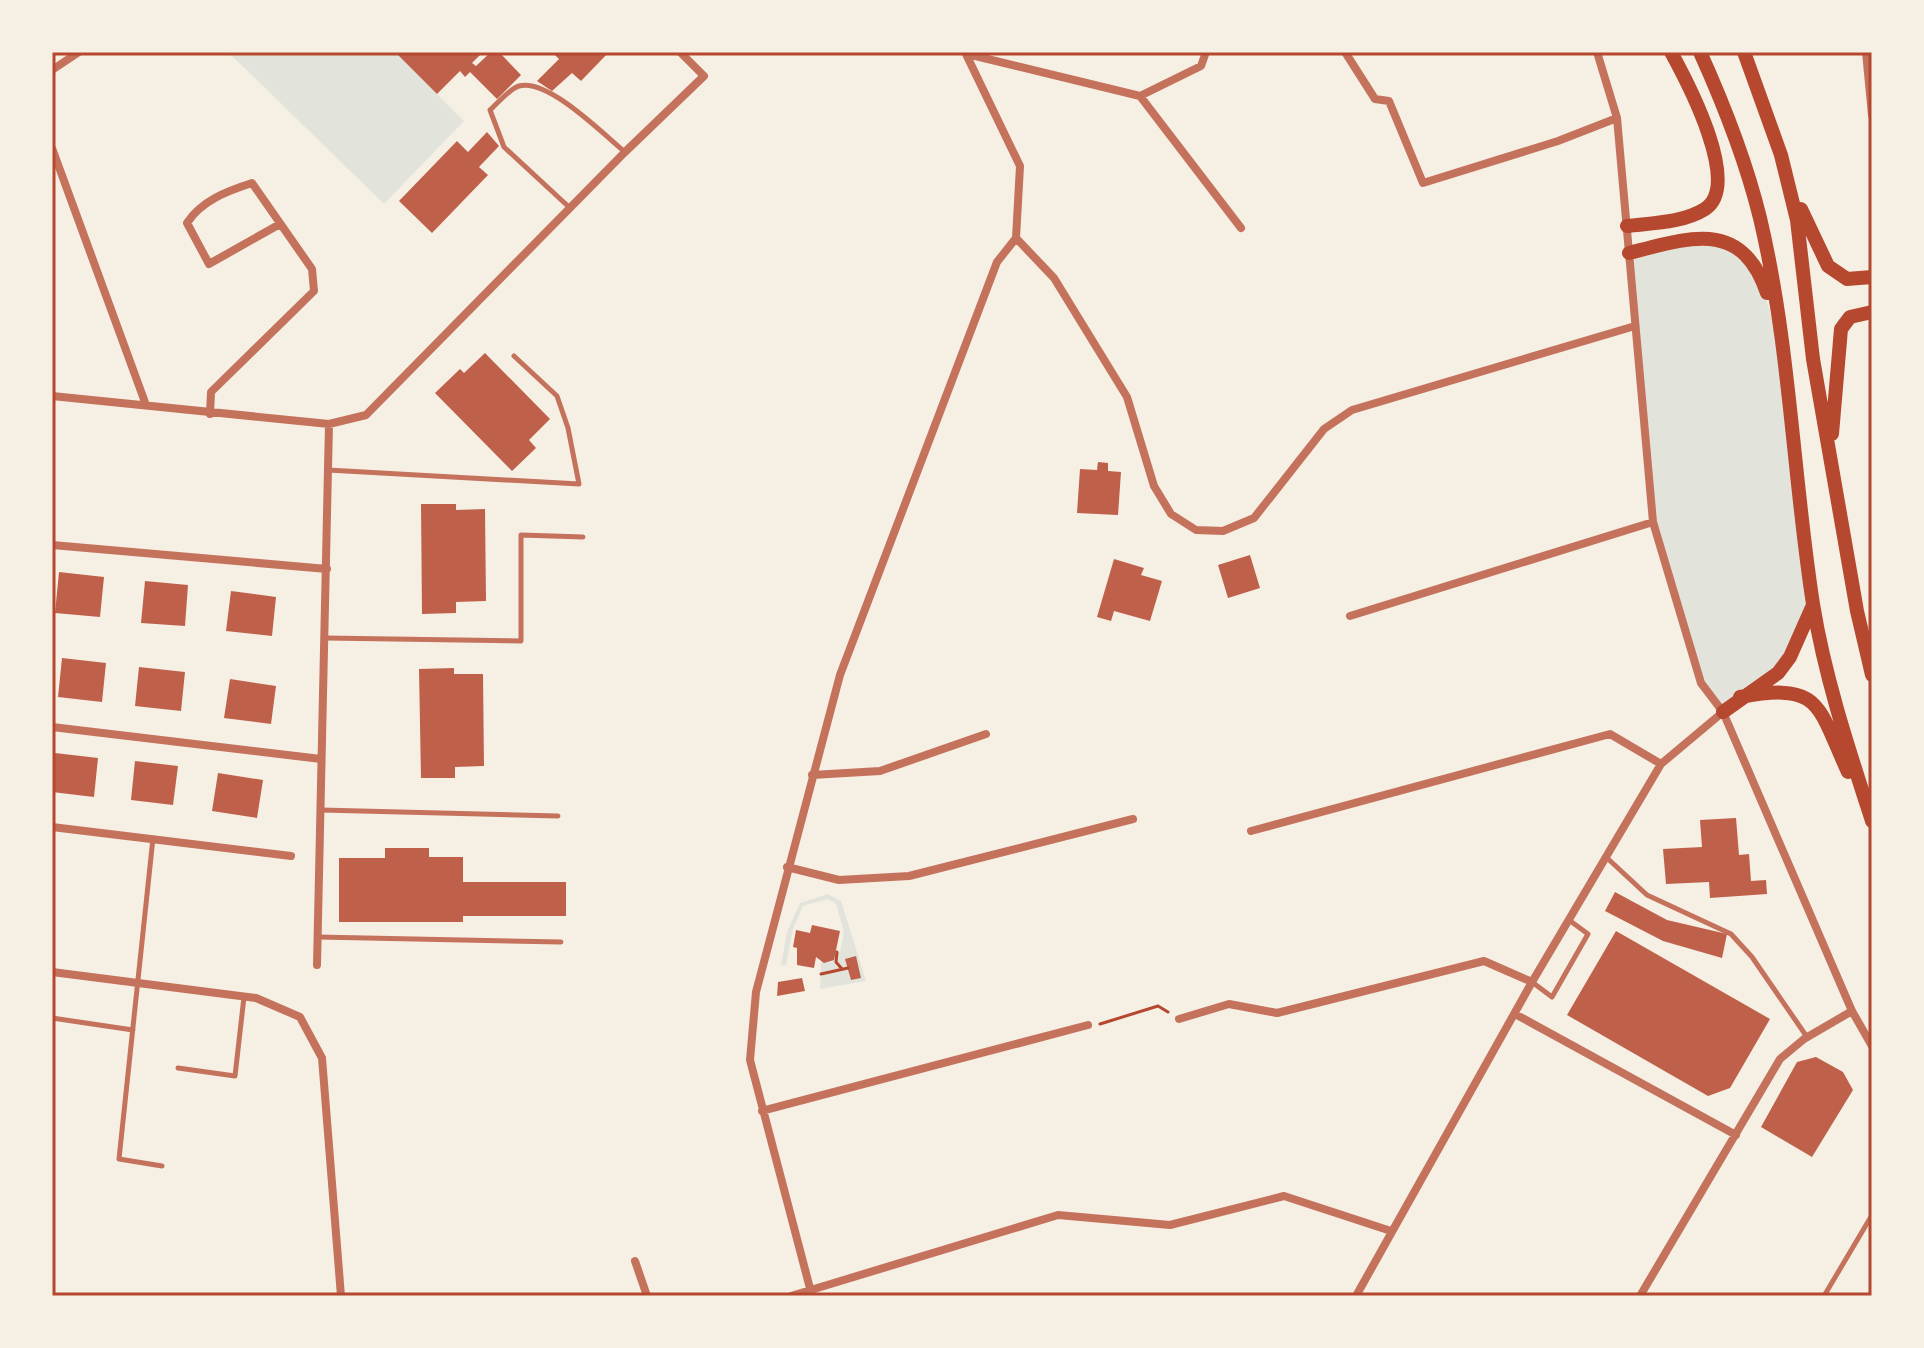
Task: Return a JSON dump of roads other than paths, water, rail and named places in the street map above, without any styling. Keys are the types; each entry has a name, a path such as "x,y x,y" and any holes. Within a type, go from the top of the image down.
{"main road":[{"path":"1627,226 1683,218 1705,209 1718,195 1720,172 1711,142 1671,52"},
{"path":"1700,52 1717,90 1759,215 1780,331 1813,604 1839,717 1872,822"},
{"path":"1709,52 1717,90"},
{"path":"1744,52 1788,181 1828,266 1847,279 1872,277"},
{"path":"1788,181 1807,280 1813,359 1857,611 1872,675"},
{"path":"1629,253 1700,238 1732,243 1753,259 1780,331"},
{"path":"1831,459 1841,329 1850,317 1872,312"},
{"path":"1723,712 1740,697 1778,673 1790,657 1813,604"},
{"path":"1740,697 1781,690 1798,693 1816,705 1872,822"}],"street":[{"path":"52,70 79,52"},
{"path":"52,396 329,424 366,415 704,76 680,52"},
{"path":"1140,96 1201,66 1206,52"},
{"path":"1345,52 1375,99 1389,101 1423,183 1558,141 1617,118"},
{"path":"1597,52 1617,118 1653,522 1701,683 1723,712 1852,1011 1872,1046"},
{"path":"1866,52 1872,115"},
{"path":"966,53 1140,96 1241,228"},
{"path":"811,1293 750,1060 756,992 840,675 997,262 1016,238 1020,166 966,53"},
{"path":"52,148 146,405"},
{"path":"210,414 211,392 314,291 312,269 252,183 228,191 195,210 187,223 209,264 280,224"},
{"path":"1016,238 1054,278 1127,397 1154,486 1171,514 1196,530 1223,531 1254,518 1324,429 1352,410 1635,326"},
{"path":"317,965 329,424"},
{"path":"1350,616 1653,522"},
{"path":"52,545 327,569"},
{"path":"1356,1296 1532,982 1661,764 1723,712"},
{"path":"52,727 321,759"},
{"path":"812,775 880,771 986,734"},
{"path":"1251,831 1610,734 1661,764"},
{"path":"787,867 839,880 909,876 1133,819"},
{"path":"52,827 291,856"},
{"path":"1179,1019 1229,1004 1277,1013 1484,961 1532,982"},
{"path":"52,972 245,996 300,1017 322,1058 341,1296"},
{"path":"1640,1296 1780,1059 1807,1037 1852,1011"},
{"path":"1515,1014 1736,1135"},
{"path":"762,1111 1088,1025"},
{"path":"791,1296 811,1293 1058,1215 1170,1225 1284,1196 1391,1231"},
{"path":"635,1261 647,1296"}],"lane":[{"path":"570,208 504,147 490,110 516,86 530,85 558,97 625,152"},
{"path":"328,470 579,484 568,428 557,396 514,356"},
{"path":"325,638 521,641 521,535 583,537"},
{"path":"321,810 558,816"},
{"path":"154,837 119,1159 162,1166"},
{"path":"1606,857 1647,895 1731,934 1752,957 1807,1037"},
{"path":"1532,982 1552,997 1588,934 1569,920"},
{"path":"317,937 561,942"},
{"path":"178,1068 235,1076 245,996"},
{"path":"52,1018 133,1030"},
{"path":"1824,1296 1872,1215"}]}
